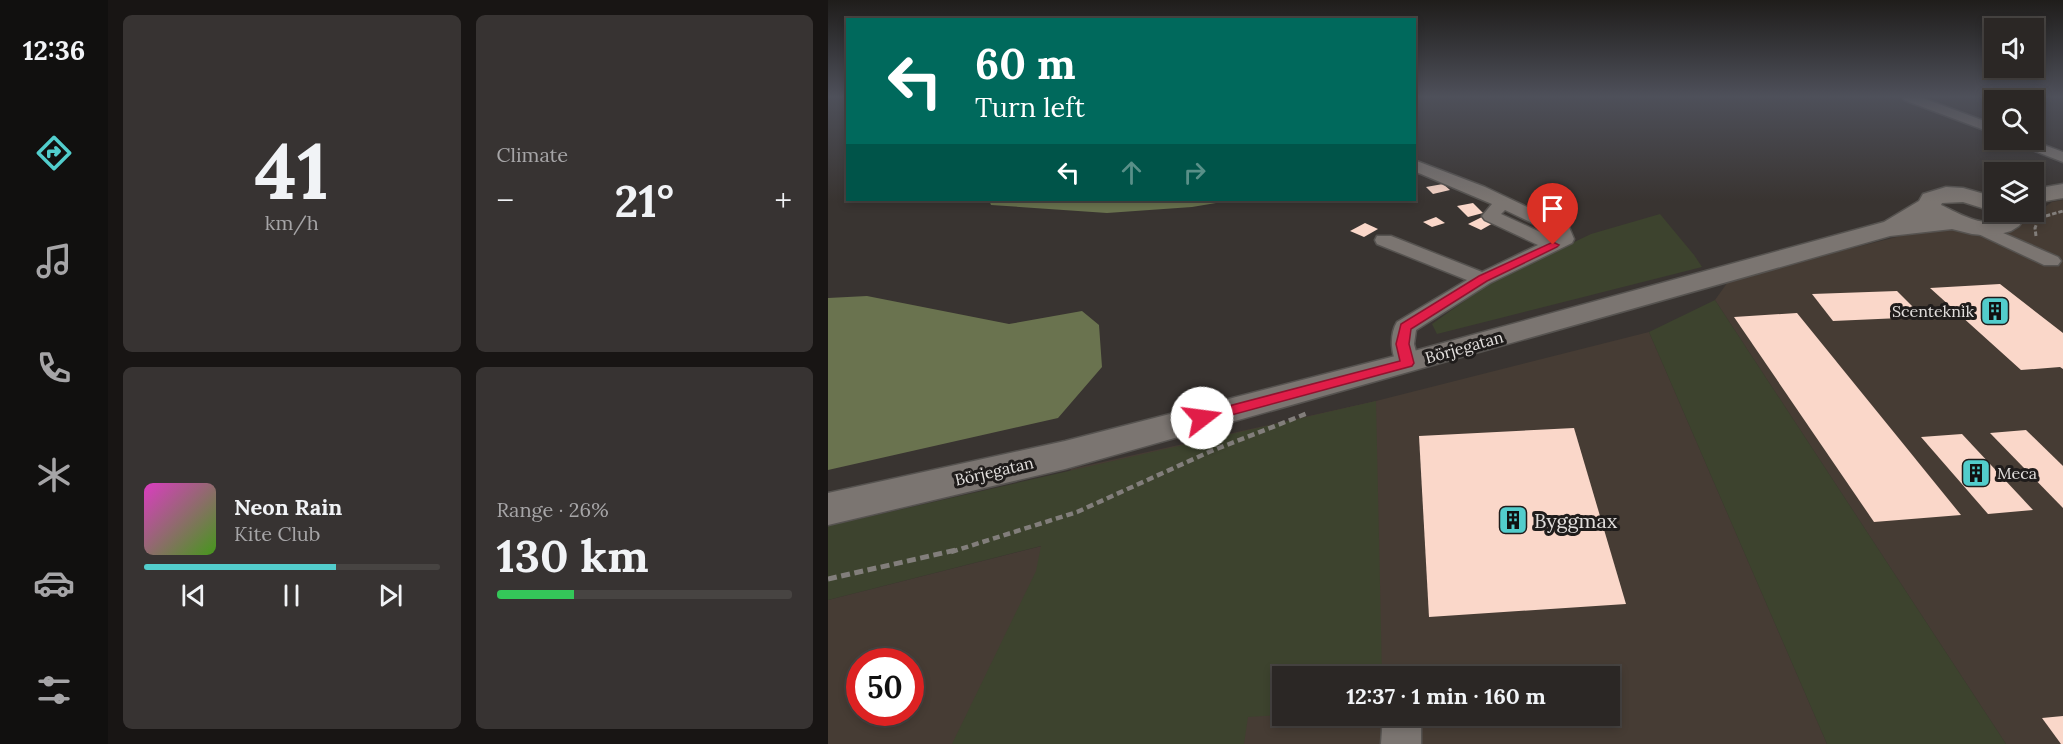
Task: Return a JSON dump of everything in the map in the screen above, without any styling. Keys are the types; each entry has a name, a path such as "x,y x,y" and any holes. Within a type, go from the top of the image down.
{"main road":[{"name":"Börjegatan","path":"1888,229 1930,204 1931,200 1945,195 1984,205"},
{"path":"1930,204 1942,216 1954,221 1978,227 1985,222"},
{"name":"Börjegatan","path":"828,509 1065,455 1407,363 1888,229 1954,221"}],"street":[{"path":"2044,150 2063,157"},
{"path":"1416,166 1497,209"},
{"path":"1407,363 1403,344 1405,327 1483,279 1565,239 1563,231 1497,209 1465,194"},
{"path":"2014,222 2057,265"},
{"path":"1978,227 2057,265"},
{"path":"1384,240 1483,279"},
{"path":"1401,744 1402,726"}],"path":[{"path":"2037,241 2035,228 2048,199"},
{"path":"828,579 948,552 1077,512 1209,452 1318,409"}],"shaded area":[{"path":"2063,200 2063,744 2006,744 1715,300 1730,279 1936,227 2006,234 2023,222 2044,222 2044,208 2052,202"},
{"path":"1649,332 1827,744 828,744 828,600 1042,546 1071,469 1376,401"}],"green space":[{"path":"989,201 1222,202 1192,207 1107,213 991,205"},
{"path":"1660,214 1702,267 1437,334 1432,324 1491,282 1591,234"},
{"path":"867,296 1009,324 1082,311 1099,325 1102,367 1058,418 828,470 828,298"},
{"path":"1715,300 2006,744 1827,744 1649,332"},
{"path":"1376,401 1382,666 1272,666 1272,716 1248,717 1244,744 952,744 1036,571 1041,546 828,600 828,526"}],"building":[{"path":"1443,184 1450,190 1433,194 1426,187"},
{"path":"1473,203 1483,213 1468,217 1457,206"},
{"path":"1436,217 1445,223 1432,227 1423,222"},
{"path":"1482,217 1495,222 1481,230 1468,224"},
{"path":"1365,223 1378,229 1364,237 1350,231"},
{"name":"Scenteknik","path":"2000,284 2063,333 2063,369 2060,367 2021,370 1930,288"},
{"path":"1897,291 1923,317 1833,321 1812,294"},
{"path":"1797,313 1961,515 1874,522 1734,317"},
{"name":"Byggmax","path":"1574,428 1626,604 1429,617 1419,436"},
{"path":"2026,430 2063,466 2063,508 1990,433"},
{"name":"Meca","path":"1962,434 2033,510 1988,514 1921,437"},
{"path":"2063,716 2063,744 2061,744 2042,718"}],"place":[{"name":"Scenteknik","path":"1995,311"},
{"name":"Meca","path":"1976,473"},
{"name":"Byggmax","path":"1513,520"}],"route":[{"path":"1202,418 1407,363 1403,344 1405,327 1483,279 1553,245"}]}
